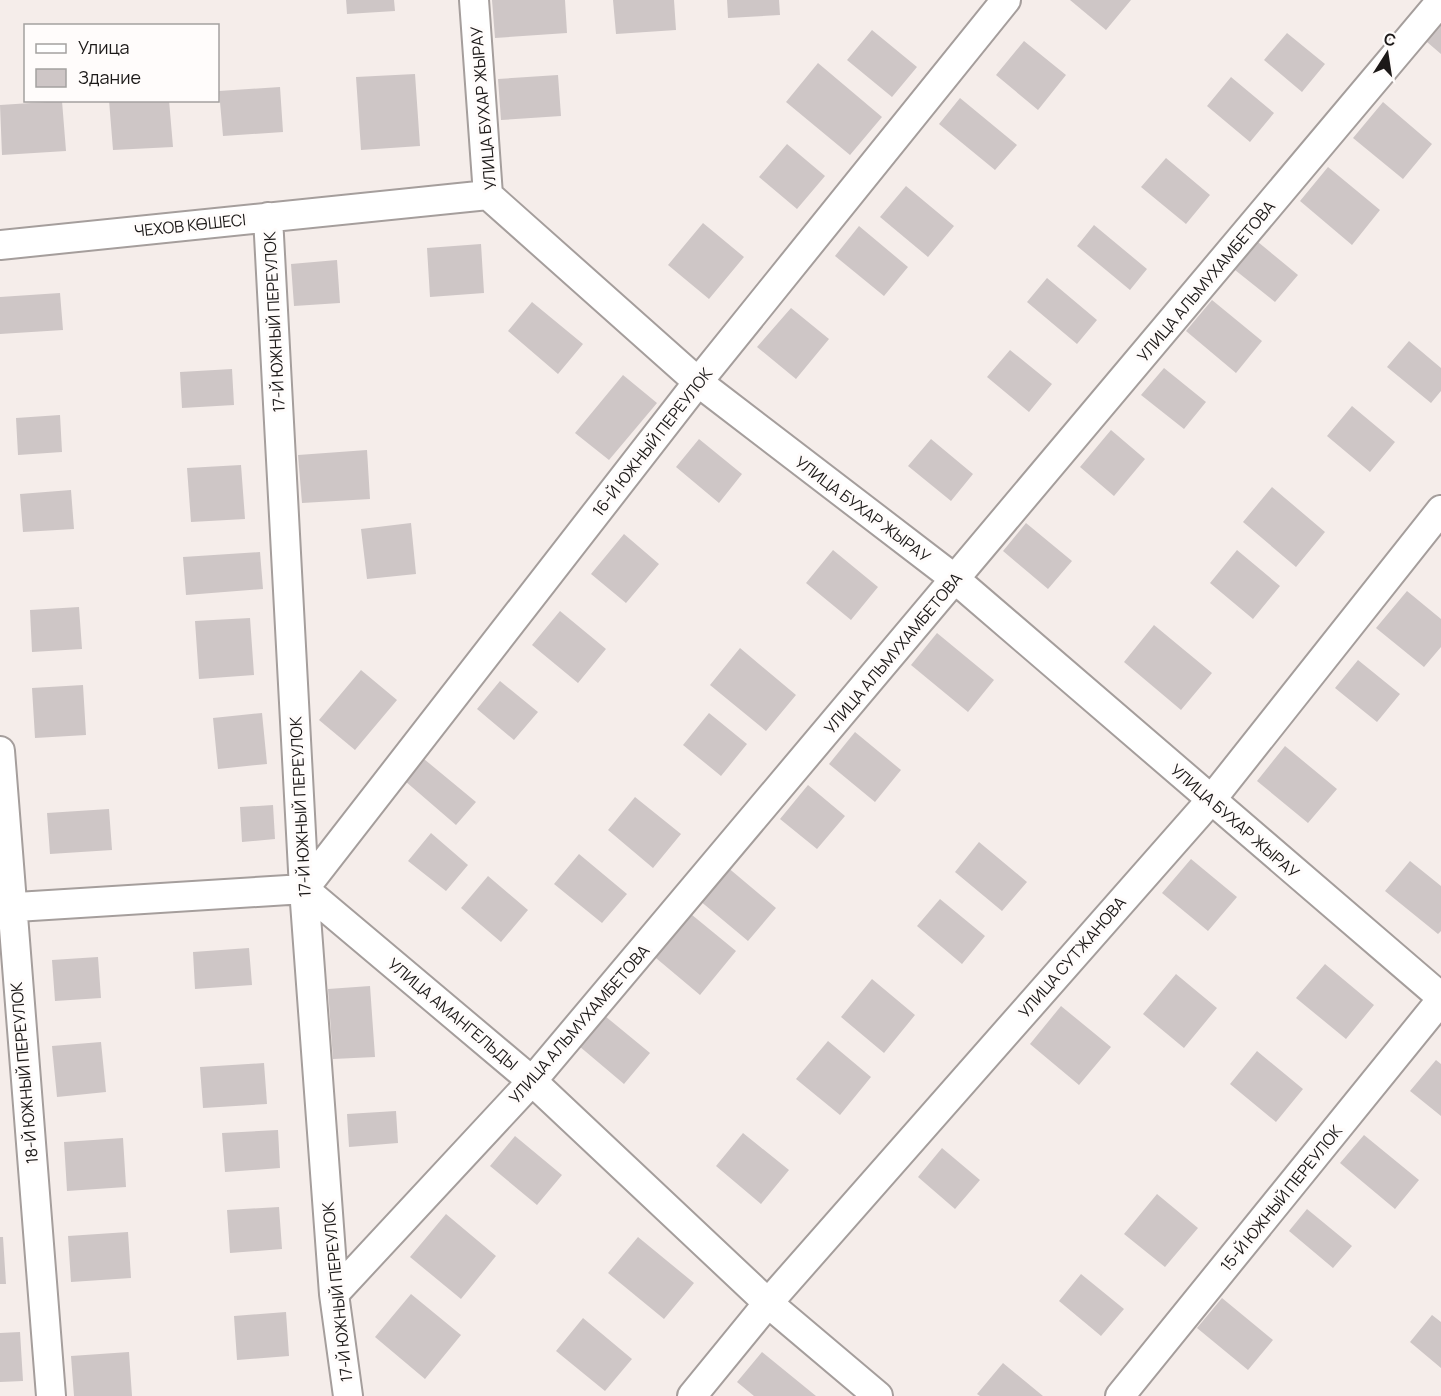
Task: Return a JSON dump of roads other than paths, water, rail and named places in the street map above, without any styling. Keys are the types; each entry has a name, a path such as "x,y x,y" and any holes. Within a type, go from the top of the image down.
{"street":[{"name":"УЛИЦА БУХАР ЖЫРАУ","path":"474,0 488,195 698,382 956,579 1441,999"},
{"name":"16-Й ЮЖНЫЙ ПЕРЕУЛОК","path":"304,889 698,382 1006,0"},
{"name":"УЛИЦА АЛЬМУХАМБЕТОВА","path":"334,1294 532,1081 1441,2"},
{"name":"ЧЕХОВ КӨШЕСІ","path":"0,245 488,195"},
{"name":"17-Й ЮЖНЫЙ ПЕРЕУЛОК","path":"268,217 304,889 334,1294 348,1396"},
{"name":"УЛИЦА СУТЖАНОВА","path":"693,1396 768,1303 1211,800 1441,510"},
{"name":"18-Й ЮЖНЫЙ ПЕРЕУЛОК","path":"0,751 5,908 51,1396"},
{"path":"5,908 304,889"},
{"name":"УЛИЦА АМАНГЕЛЬДЫ","path":"304,889 532,1081 768,1303 878,1396"},
{"name":"15-Й ЮЖНЫЙ ПЕРЕУЛОК","path":"1120,1396 1441,999"}]}
